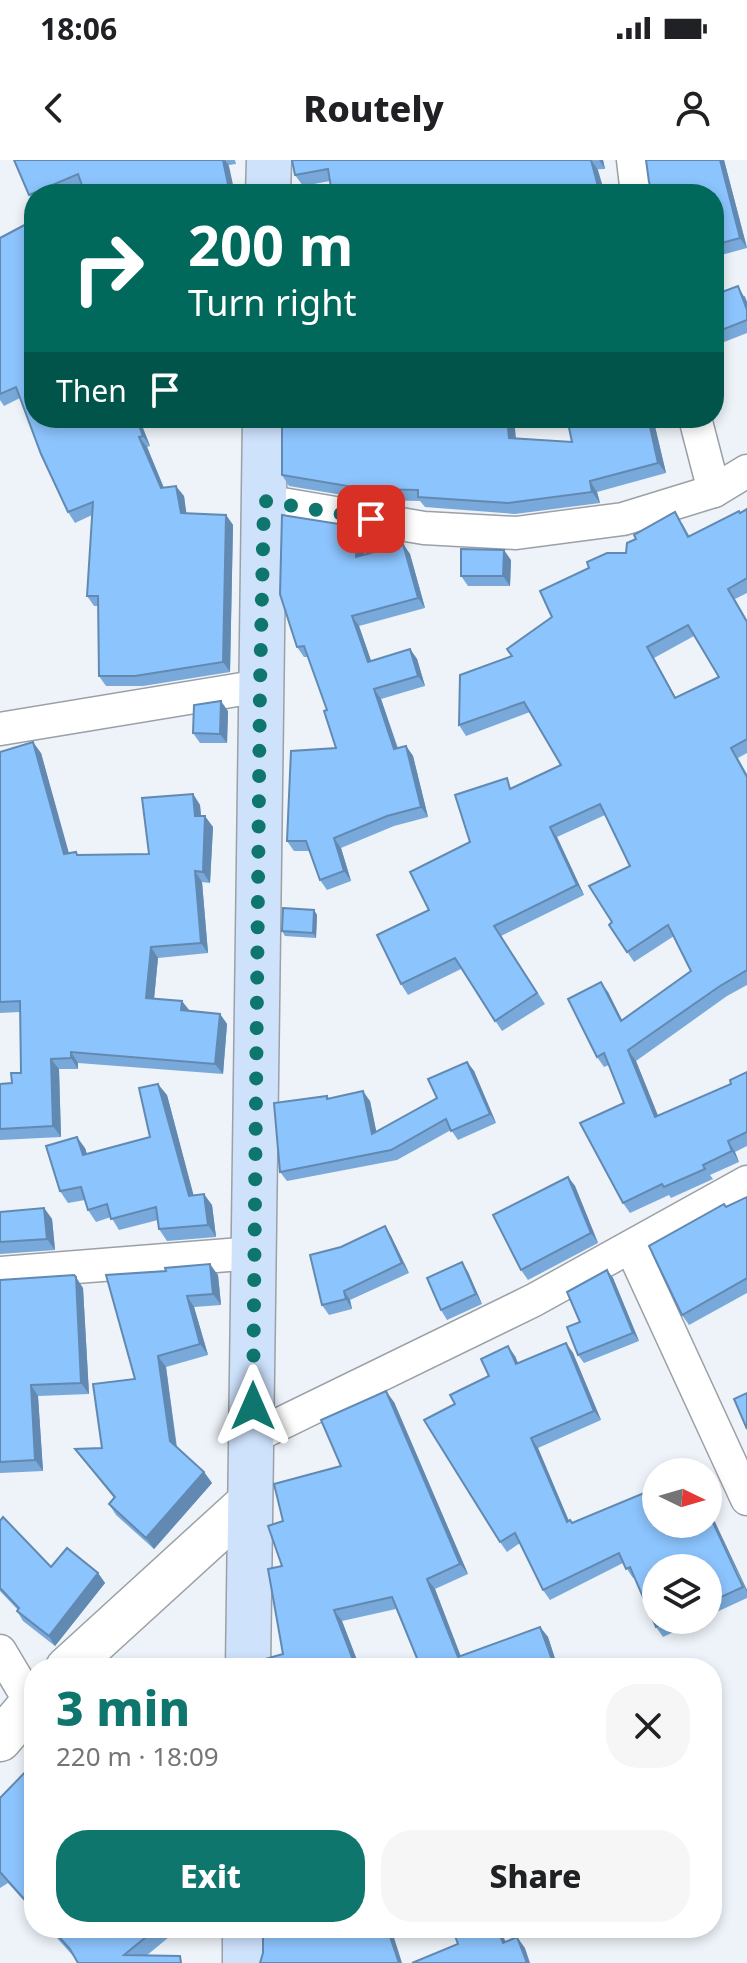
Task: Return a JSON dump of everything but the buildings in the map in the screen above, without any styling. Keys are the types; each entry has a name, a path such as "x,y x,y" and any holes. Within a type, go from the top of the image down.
{"main road":[{"path":"268,184 269,160"},
{"path":"248,1658 265,428"},
{"path":"245,1938 245,1963"}],"street":[{"path":"633,160 636,184"},
{"path":"698,428 714,491"},
{"path":"264,501 424,528 516,533 623,519 714,491 747,471"},
{"path":"0,729 260,686"},
{"path":"253,1437 534,1300 747,1182"},
{"path":"631,1247 747,1499"},
{"path":"0,1273 254,1253"},
{"path":"78,1658 250,1501"},
{"path":"0,1651 24,1688"},
{"path":"0,1740 24,1711"}],"route":[{"path":"253,1406 264,501 371,519"}]}
